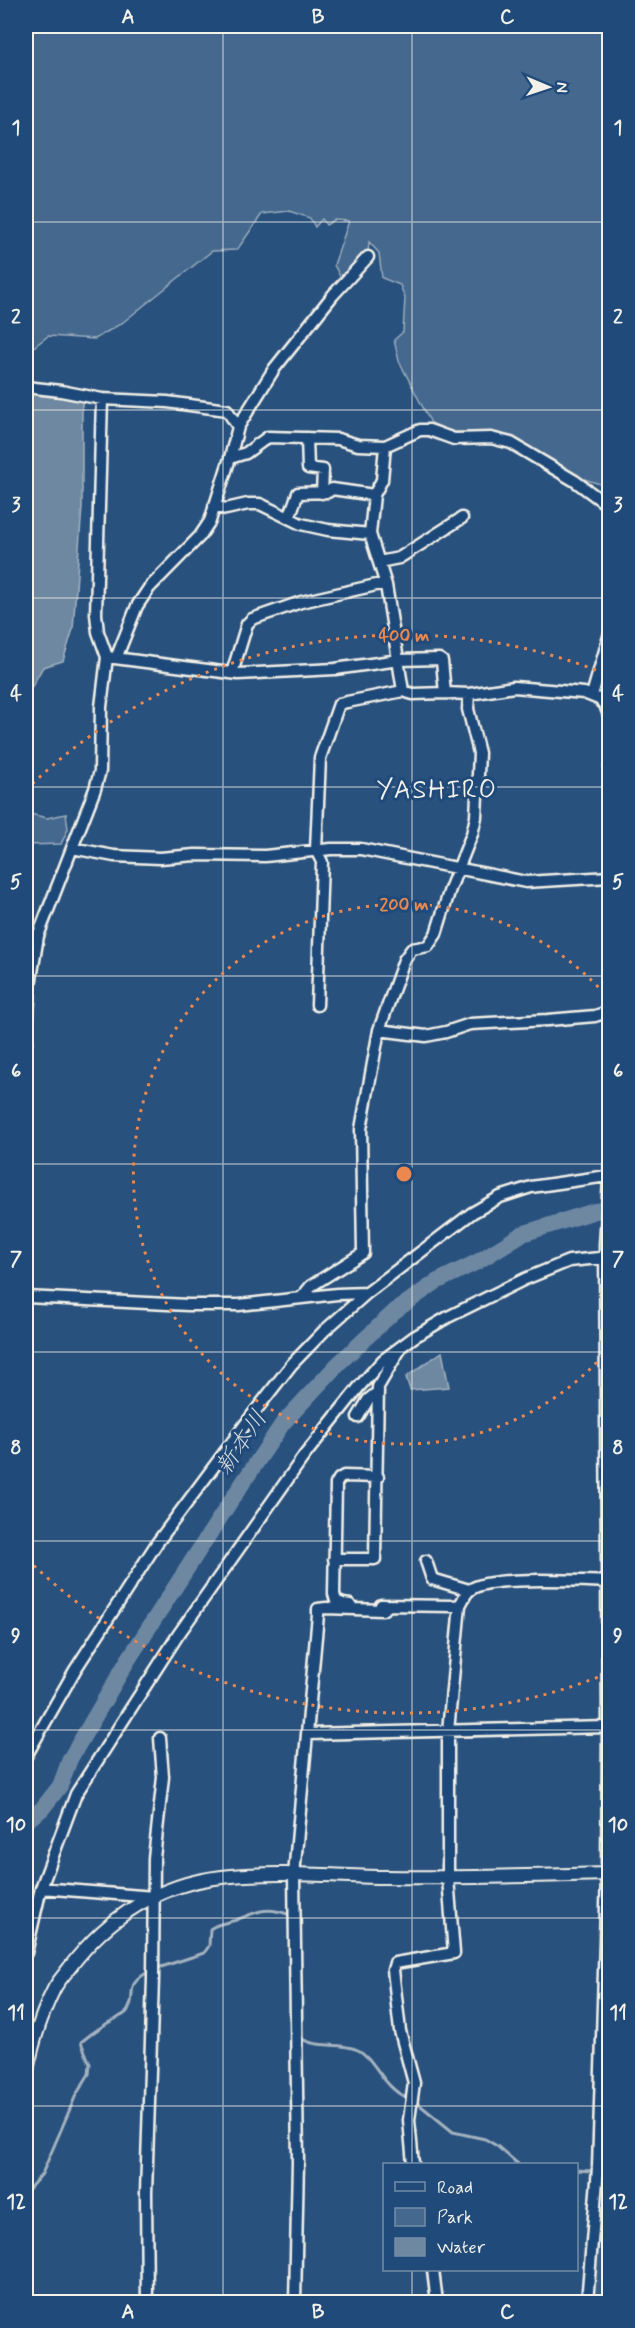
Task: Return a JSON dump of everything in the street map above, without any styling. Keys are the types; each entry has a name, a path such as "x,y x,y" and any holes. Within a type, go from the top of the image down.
{"street":[{"path":"26,1043 29,973 38,936 100,771 101,707 112,656 136,606 149,588 200,536 210,521 238,427 274,369 333,295 368,257"},
{"path":"26,387 102,399 167,402 227,410 238,427"},
{"path":"102,399 96,614 98,632 112,656 232,673 335,669 399,660 439,659 442,661 445,693"},
{"path":"230,458 246,453 268,437 338,439 358,446 386,446 420,430 437,432 454,439 500,438 575,481 609,507"},
{"path":"307,438 308,468 323,470 322,493"},
{"path":"386,446 382,480 374,495 370,534 385,583 403,691"},
{"path":"289,518 298,494 322,493 332,489 374,495"},
{"path":"214,506 226,509 260,504 314,528 370,534"},
{"path":"379,562 399,558 462,518"},
{"path":"232,673 247,624 252,619 301,602 385,583"},
{"path":"592,695 609,633"},
{"path":"317,1005 322,862 316,850 320,758 339,704 403,691 414,694 469,694 514,687 592,695 605,705 609,718"},
{"path":"302,1297 311,1286 363,1253 360,1138 380,1030 404,960 412,949 428,946 436,934 476,817 479,753 468,709 469,694"},
{"path":"609,766 609,790"},
{"path":"72,848 114,856 160,858 195,855 265,856 316,850 361,849 526,882 609,877"},
{"path":"380,1030 426,1036 470,1024 595,1016 609,1011"},
{"path":"587,2302 604,2168 608,1874 608,1257 605,1245 609,1163"},
{"path":"26,1756 75,1670 121,1598 213,1467 292,1364 324,1331 367,1293 472,1213 500,1197 531,1187 607,1180"},
{"path":"26,1953 41,1888 76,1794 172,1644 304,1456 383,1360 448,1317 525,1279 569,1261 608,1257"},
{"path":"26,1297 188,1305 239,1305 302,1297 367,1293"},
{"path":"334,1559 375,1559 378,1392 382,1378 401,1346"},
{"path":"358,1417 368,1400 378,1392"},
{"path":"378,1477 344,1476 336,1485 334,1559 336,1601 343,1604 388,1606 460,1605"},
{"path":"426,1561 432,1579 469,1590"},
{"path":"413,2163 409,2120 414,2083 400,2031 393,1970 395,1963 454,1953 448,1878 448,1731 460,1605 469,1590 479,1586 528,1580 608,1577"},
{"path":"295,2302 298,2162 294,1875 318,1609 382,1610 388,1606"},
{"path":"308,1734 608,1727"},
{"path":"147,2302 146,2193 154,1858 163,1777 160,1738"},
{"path":"26,2075 34,2038 54,1988 86,1947 115,1919 154,1896 190,1883 222,1877 294,1875 448,1878 608,1874"},
{"path":"41,1888 154,1896"},
{"path":"433,2271 437,2302"}],"shaded area":[{"path":"599,2240 609,2241 609,2302 593,2302"}],"green space":[{"path":"26,26 609,26 609,487 578,477 549,458 502,434 453,432 431,423 399,361 394,340 403,332 405,298 400,285 382,278 379,253 369,242 368,253 343,282 334,265 349,221 334,220 326,225 322,219 315,227 310,218 289,211 262,214 237,250 212,251 122,323 95,339 48,336 26,353"},
{"path":"26,813 47,818 66,814 68,829 61,844 26,845"}],"water":[{"path":"26,391 82,401 82,507 73,629 63,661 43,667 26,697"},
{"path":"442,1352 449,1387 410,1390 406,1377"}],"waterway":[{"name":"新本川","path":"26,1821 42,1809 60,1786 70,1759 128,1660 283,1423 338,1364 395,1311 436,1282 477,1262 522,1234 595,1211 610,1210"},
{"path":"155,1969 204,1953 209,1946 210,1929 216,1925 269,1910 290,1915"},
{"path":"26,2192 42,2174 76,2095 89,2074 90,2064 81,2042 126,2013 131,2004 133,1985 141,1976 150,1971"},
{"path":"299,2037 313,2043 351,2047 358,2050 369,2059 391,2087 407,2098"},
{"path":"415,2101 453,2132 485,2139 517,2163"},
{"path":"578,2170 592,2171"},
{"path":"605,2172 610,2172"}],"district":[{"name":"YASHIRO","path":"437,791"}]}
